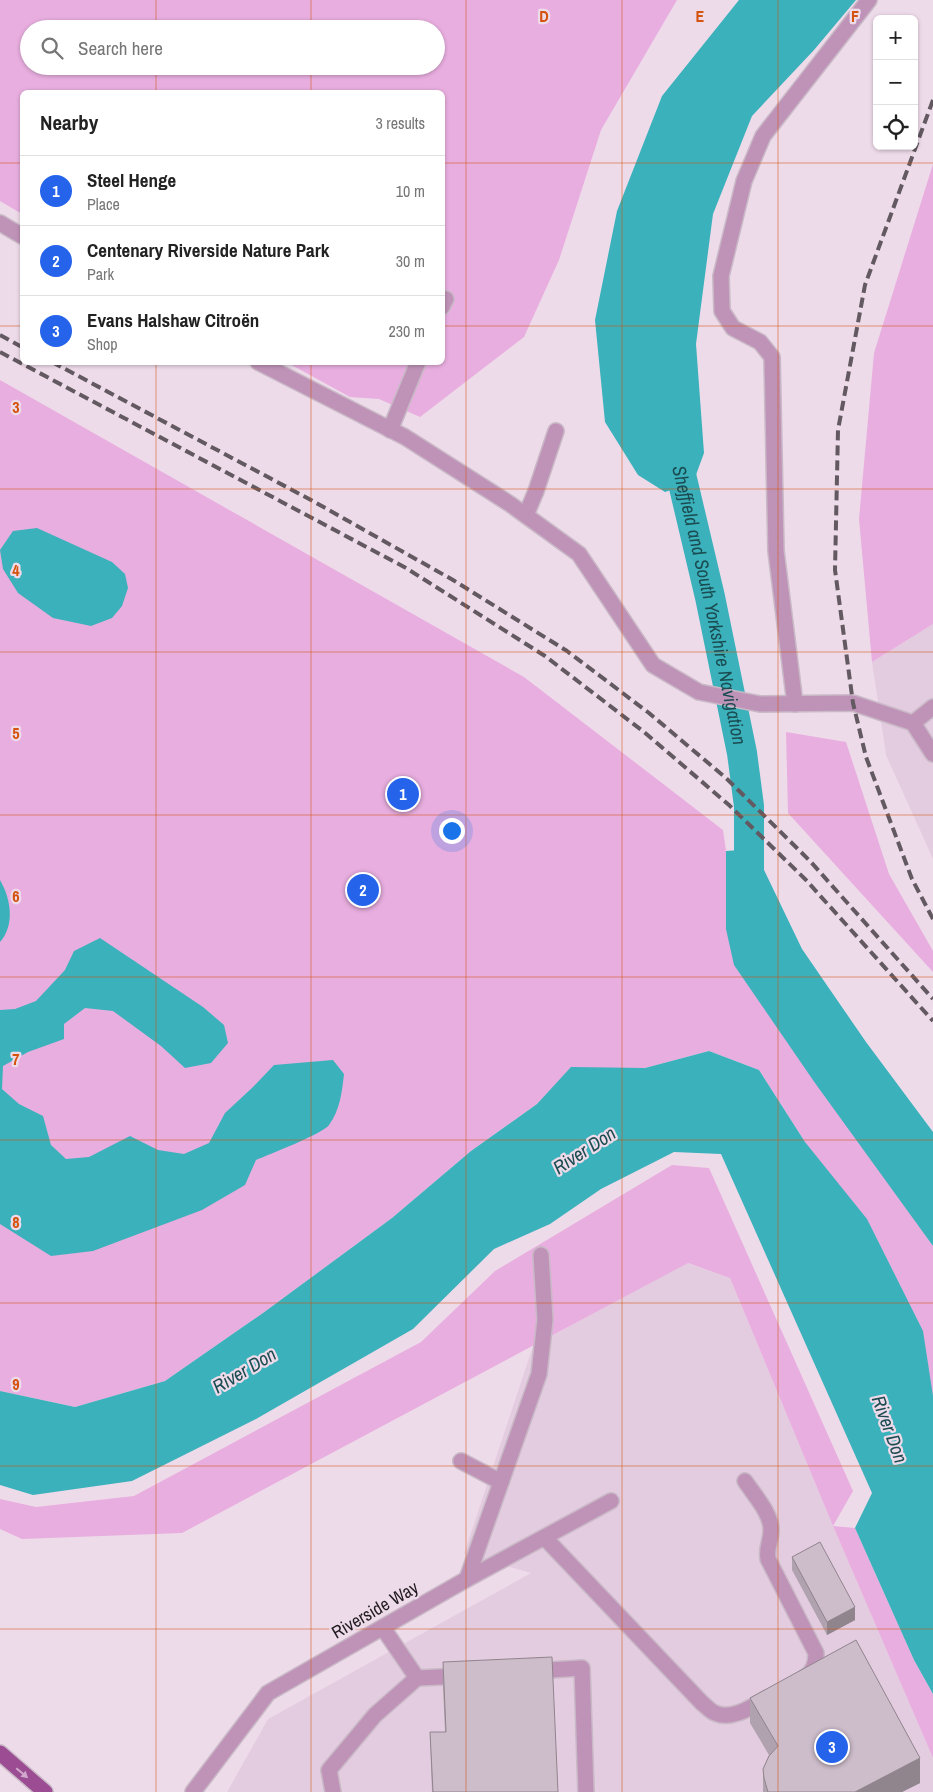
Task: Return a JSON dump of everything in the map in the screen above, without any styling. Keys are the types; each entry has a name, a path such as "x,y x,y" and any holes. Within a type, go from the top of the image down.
{"main road":[{"path":"0,1752 45,1792"}],"street":[{"path":"795,704 776,551 772,357 760,342 733,328 722,311 721,276 744,181 764,136 869,0"},
{"path":"0,224 20,235"},
{"path":"264,365 405,437 526,515 579,554 653,665 699,692 760,704 853,703 913,723 933,754"},
{"path":"390,430 417,365"},
{"path":"526,515 536,492 556,431"},
{"path":"913,723 933,707"},
{"path":"467,1579 539,1374 545,1320 542,1255"},
{"path":"461,1461 501,1482"},
{"path":"545,1538 702,1703 716,1714 731,1715 744,1710 810,1674 816,1664 816,1653 768,1559 766,1550 772,1530 768,1516 745,1482"},
{"name":"Riverside Way","path":"193,1792 268,1692 467,1579 611,1501"},
{"path":"383,1628 417,1678"},
{"path":"514,1672 582,1668 586,1792"},
{"path":"333,1792 329,1770 375,1715 417,1678 475,1675"}],"shaded area":[{"path":"0,0 677,0 601,130 559,260 524,337 420,417 379,399 350,397 292,365 445,365 445,90 20,90 20,213 0,201"},
{"path":"933,164 933,624 872,662 859,519 874,353"},
{"path":"0,380 524,677 723,830 726,851 909,1212 933,1246 933,1396 805,1142 759,1070 709,1051 645,1068 571,1068 537,1104 471,1151 392,1218 263,1313 165,1381 75,1407 0,1391"},
{"path":"933,624 933,859 886,755 872,662"},
{"path":"786,732 846,742 889,874 933,951 933,972 788,813"},
{"path":"672,1165 709,1168 853,1491 833,1526 730,1278 688,1263 182,1533 22,1539 0,1529 0,1499 36,1507 134,1496 421,1342 495,1271"},
{"path":"687,1263 730,1278 833,1526 933,1758 933,1792 227,1792 268,1719 531,1573 464,1554 533,1346"},
{"path":"833,1526 855,1528 914,1660 933,1694 933,1758"}],"water":[{"path":"739,0 856,0 814,50 752,116 713,214 696,344 704,453 693,483 665,492 638,475 605,422 595,320 617,211 662,96"},
{"path":"37,528 112,562 125,574 128,588 122,606 112,618 91,626 53,618 18,593 3,569 0,550 13,531"},
{"path":"754,849 802,949 866,1042 933,1132 933,1246 815,1083 734,965 726,929 726,851"},
{"path":"0,880 7,895 10,912 8,928 0,942"},
{"path":"100,938 203,1007 224,1025 228,1043 211,1063 185,1068 161,1046 113,1011 85,1008 64,1024 64,1039 28,1052 3,1066 2,1089 19,1104 43,1116 51,1145 66,1159 89,1157 130,1136 158,1150 184,1154 209,1143 225,1113 274,1065 333,1060 344,1074 340,1101 333,1119 325,1129 256,1160 245,1185 202,1210 93,1251 51,1256 0,1224 0,1010 15,1009 36,1001 65,970 74,951"},
{"name":"River Don","path":"709,1051 759,1070 805,1142 867,1219 923,1331 933,1396 933,1694 914,1660 855,1528 872,1493 721,1154 674,1152 601,1189 550,1224 494,1249 413,1329 256,1419 132,1481 33,1495 0,1485 0,1391 75,1407 165,1381 263,1313 392,1218 471,1151 537,1104 571,1067 645,1068"}],"building":[{"path":"820,1542 855,1607 827,1622 792,1557"},
{"path":"856,1640 920,1758 855,1792 768,1792 763,1769 769,1756 778,1746 750,1698"},
{"path":"552,1657 558,1792 433,1792 430,1732 446,1732 443,1662"}],"waterway":[{"name":"Sheffield and South Yorkshire Navigation","path":"674,445 710,597 742,753 749,806 749,881 751,891"}],"railway":[{"path":"933,100 865,285 838,430 835,570 853,703 866,757 912,879 933,919"},
{"path":"0,335 20,346"},
{"path":"0,352 20,363"},
{"path":"24,365 406,568 545,656 644,732 729,805 806,880 933,1021"},
{"path":"58,365 311,500 453,580 567,651 649,713 726,778 810,861 933,999"}],"place":[{"name":"Steel Henge","path":"403,794"},
{"name":"Centenary Riverside Nature Park","path":"363,890"},
{"name":"Evans Halshaw Citroën","path":"832,1747"}]}
